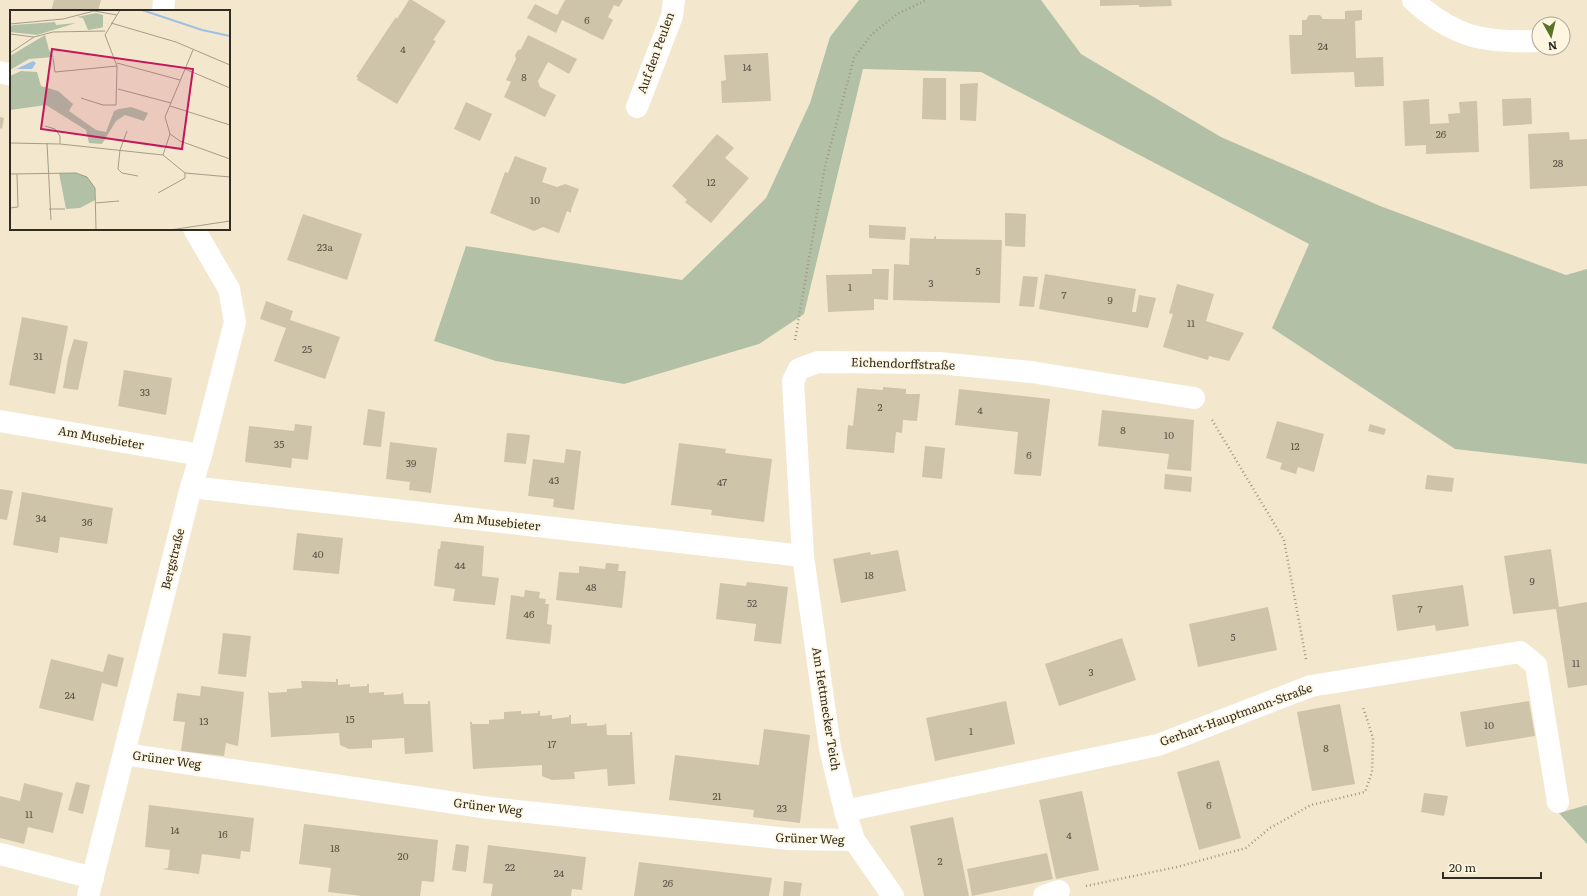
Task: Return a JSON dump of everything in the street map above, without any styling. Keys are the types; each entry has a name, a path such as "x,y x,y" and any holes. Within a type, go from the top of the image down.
{"street":[{"path":"163,10 164,0"},
{"name":"Auf den Peulen","path":"637,106 672,16 674,0"},
{"path":"1413,0 1432,18 1462,34 1504,42 1531,41"},
{"path":"0,72 10,75"},
{"name":"Bergstraße","path":"90,887 191,488 201,455 235,322 229,289 195,230"},
{"name":"Eichendorffstraße","path":"800,370 818,362 939,363 1031,372 1194,398"},
{"path":"800,370 793,381 803,556"},
{"name":"Am Musebieter","path":"0,422 201,455"},
{"name":"Am Musebieter","path":"191,488 803,556"},
{"name":"Am Hettmecker Teich","path":"803,556 830,748 845,811 854,840 893,896"},
{"name":"Gerhart-Hauptmann-Straße","path":"845,811 1158,745 1310,686 1520,652 1536,665 1558,802"},
{"name":"Grüner Weg","path":"124,754 489,808 789,839 854,840"},
{"path":"0,854 90,887"}],"path":[{"path":"800,370 794,346 824,174 854,58 871,34 897,14 927,0"},
{"path":"1194,398 1211,420 1284,540 1310,686"},
{"path":"1051,894 1177,867 1246,848 1270,828 1311,805 1365,792 1372,772 1373,738 1353,680"}],"green space":[{"path":"859,0 1041,0 1081,54 1221,137 1380,206 1566,275 1587,269 1587,464 1455,449 1272,328 1309,244 981,72 863,69 804,314 759,344 624,384 496,361 434,341 466,246 682,280 766,198 810,103 830,37"},
{"path":"1587,805 1587,844 1559,813"}],"building":[{"path":"54,0 101,0 98,10 51,10"},
{"path":"409,0 412,0 446,21 433,40 436,41 397,104 357,80 358,77 356,77"},
{"path":"565,0 623,0 619,7 614,5 608,17 613,20 603,40 562,20 556,33 527,18 535,4 557,15"},
{"path":"1100,0 1171,0 1172,6 1100,6"},
{"path":"1362,10 1362,20 1355,21 1356,58 1383,57 1384,86 1355,87 1354,72 1291,74 1289,35 1302,35 1302,20 1306,20 1309,15 1320,15 1323,19 1345,19 1345,11"},
{"path":"528,35 577,59 569,74 548,62 538,81 540,87 556,95 545,117 504,97 511,82 506,80 516,59 515,55 518,50 521,49"},
{"path":"768,53 771,101 722,103 721,81 726,80 724,55"},
{"path":"923,78 946,78 946,120 922,119"},
{"path":"978,83 976,121 960,120 960,84"},
{"path":"1531,98 1532,124 1503,126 1502,99"},
{"path":"1429,99 1430,124 1449,123 1448,114 1460,113 1459,102 1477,101 1479,152 1426,154 1426,145 1405,146 1403,101"},
{"path":"466,102 492,114 480,141 454,129"},
{"path":"0,117 4,118 2,129 0,128"},
{"path":"1569,132 1570,140 1587,139 1587,186 1530,189 1528,134"},
{"path":"717,134 734,148 725,158 749,178 711,223 685,202 687,200 672,186"},
{"path":"515,156 547,168 542,182 557,187 565,184 579,189 571,213 567,211 559,233 543,227 534,231 490,213 505,172 508,173"},
{"path":"1005,213 1026,214 1025,247 1005,246"},
{"path":"303,214 362,234 347,280 287,260"},
{"path":"869,225 906,227 905,240 869,238"},
{"path":"936,236 936,239 1002,240 1000,303 893,300 894,264 909,265 910,238 934,239"},
{"path":"872,269 889,269 888,300 874,299 874,310 828,312 826,275 872,274"},
{"path":"1045,274 1136,289 1132,312 1136,312 1139,295 1156,298 1148,328 1039,309"},
{"path":"1023,276 1038,277 1034,307 1019,306"},
{"path":"1177,284 1214,294 1206,321 1244,333 1229,361 1209,356 1208,360 1163,347 1173,314 1169,313"},
{"path":"266,301 293,311 290,320 340,337 325,379 274,361 286,328 260,319"},
{"path":"22,317 68,326 55,394 9,385"},
{"path":"74,339 88,342 78,390 63,388 68,358"},
{"path":"124,370 172,378 166,415 118,406"},
{"path":"883,387 906,389 906,394 920,394 917,421 903,420 902,433 896,432 894,453 846,449 848,425 853,426 857,388 883,390"},
{"path":"959,389 1050,399 1041,476 1014,474 1018,432 955,425"},
{"path":"368,409 385,412 381,447 363,445"},
{"path":"1102,410 1194,420 1191,471 1167,469 1169,454 1098,446"},
{"path":"1277,421 1324,434 1314,472 1298,467 1296,474 1280,469 1282,463 1266,458"},
{"path":"295,424 312,426 308,460 292,458 291,468 245,462 249,426 294,431"},
{"path":"1370,424 1386,429 1384,435 1368,431"},
{"path":"507,433 530,435 526,464 504,462"},
{"path":"390,442 437,448 431,493 409,490 410,482 386,479"},
{"path":"679,443 726,449 725,453 772,459 764,522 711,515 712,510 671,505"},
{"path":"925,446 945,448 942,479 922,477"},
{"path":"566,449 581,451 574,510 553,507 554,499 528,496 533,459 564,463"},
{"path":"1165,474 1192,477 1191,492 1164,489"},
{"path":"1427,475 1454,478 1452,492 1425,489"},
{"path":"0,489 13,491 7,520 0,519"},
{"path":"22,492 113,508 107,544 60,537 58,553 13,545"},
{"path":"297,533 343,538 339,574 293,570"},
{"path":"441,541 484,546 482,576 499,578 495,605 453,601 455,589 434,586 438,549 440,549"},
{"path":"1551,549 1559,607 1587,602 1587,685 1568,688 1556,609 1513,614 1504,556"},
{"path":"898,550 906,591 841,603 833,559 870,552 871,555"},
{"path":"606,563 619,564 618,571 626,571 622,608 556,600 559,572 579,573 579,566 605,569"},
{"path":"747,582 788,587 781,644 754,641 756,624 716,619 720,583 746,586"},
{"path":"1463,585 1469,626 1436,631 1435,625 1397,631 1392,595"},
{"path":"525,590 540,592 539,598 546,599 545,604 549,604 547,624 552,625 550,644 506,639 511,595 524,597"},
{"path":"1268,607 1277,650 1198,667 1189,624"},
{"path":"223,633 251,636 246,677 218,674"},
{"path":"1122,638 1136,680 1059,706 1045,664"},
{"path":"108,654 124,658 117,687 102,683 93,721 39,708 51,659 103,672"},
{"path":"336,679 338,679 338,685 350,684 350,687 367,686 367,684 369,684 369,693 384,692 384,695 401,694 403,692 404,704 428,704 428,701 430,701 433,752 405,754 404,738 372,740 372,748 349,749 340,745 339,733 271,737 268,691 270,693 287,692 287,689 302,688 301,681 336,682"},
{"path":"201,686 244,692 238,746 226,743 224,756 181,751 185,722 173,721 177,693 200,696"},
{"path":"1006,701 1015,744 935,761 926,718"},
{"path":"1529,701 1535,736 1466,747 1460,712"},
{"path":"1340,704 1355,784 1312,791 1297,712"},
{"path":"521,711 521,714 538,713 538,711 540,711 540,716 552,715 552,719 569,717 569,715 571,715 571,724 587,723 587,726 604,725 606,723 607,735 630,735 630,732 632,732 635,784 608,786 607,769 574,772 575,779 552,780 542,776 542,765 473,769 470,722 472,722 472,724 489,724 489,720 504,719 504,712"},
{"path":"764,729 810,735 800,823 753,817 754,810 669,800 675,755 759,765"},
{"path":"1219,760 1241,838 1199,850 1177,772"},
{"path":"76,782 90,785 83,814 68,810"},
{"path":"24,783 63,793 53,833 28,827 24,844 0,838 0,796 20,801"},
{"path":"1082,791 1099,870 1056,879 1039,800"},
{"path":"1424,793 1448,796 1444,816 1421,812"},
{"path":"149,805 254,818 250,852 241,851 240,859 202,854 199,874 162,869 168,868 170,850 145,847"},
{"path":"953,817 969,896 924,896 910,826"},
{"path":"304,824 438,840 434,882 422,881 420,896 362,896 328,892 331,868 299,864"},
{"path":"456,844 469,846 466,872 452,870"},
{"path":"488,845 586,857 582,890 572,889 571,896 491,896 493,884 483,883"},
{"path":"1047,853 1053,879 972,896 967,869"},
{"path":"639,862 772,878 769,896 634,896"},
{"path":"784,881 802,883 800,896 783,896"}]}
